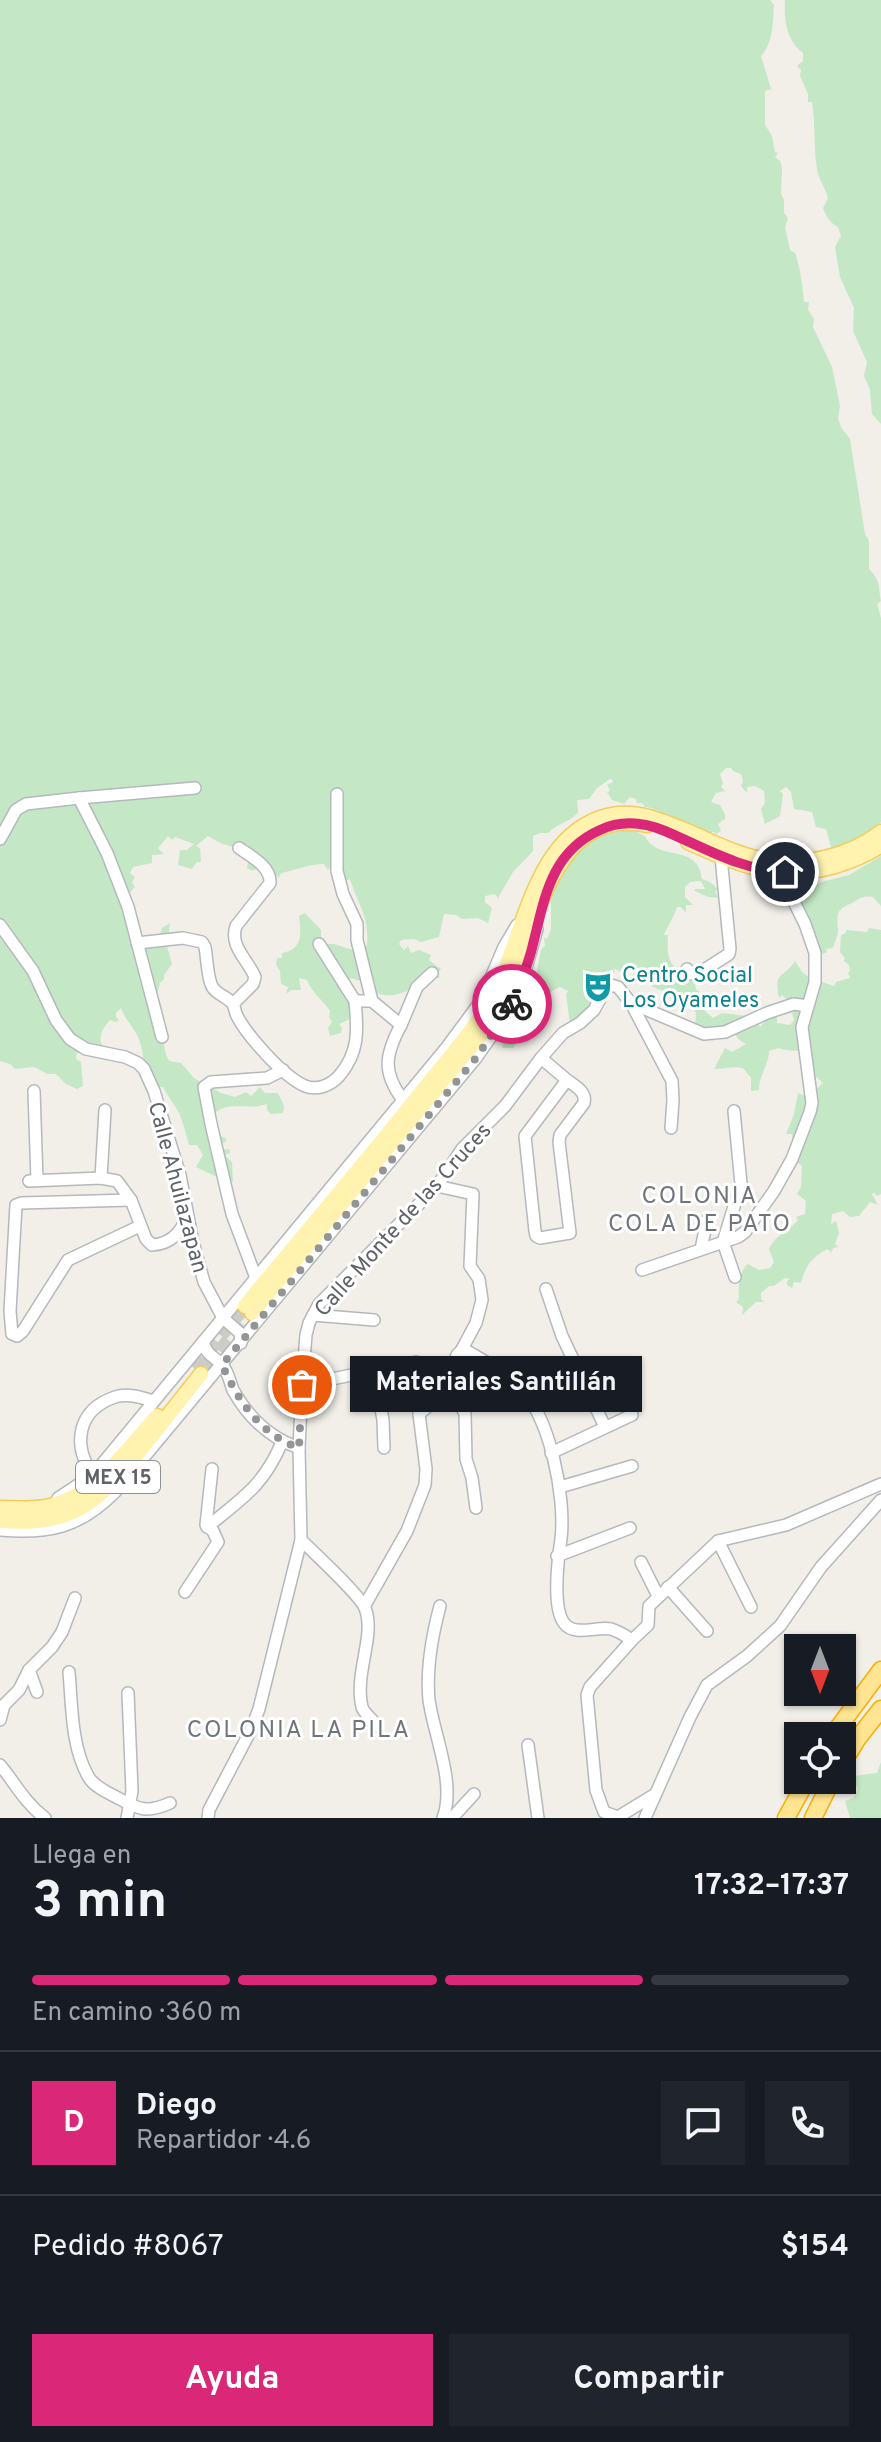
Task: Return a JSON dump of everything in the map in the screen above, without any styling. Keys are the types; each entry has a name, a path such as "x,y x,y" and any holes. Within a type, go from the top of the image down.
{"highway":[{"path":"842,1722 881,1670"},
{"path":"856,1741 881,1709"},
{"path":"786,1818 799,1794"},
{"path":"813,1818 825,1794"}],"main road":[{"path":"881,832 841,854 805,861 768,861 731,850 648,815 616,814 580,828 559,847 529,904 495,993 482,1015 249,1310 489,1025 506,997 563,857 578,841 609,826 645,824 721,857 764,871 804,872 861,857 881,845"},
{"name":"MEX 15","path":"0,1508 55,1505 97,1480 197,1371 122,1474 92,1503 49,1520 0,1521"}],"street":[{"path":"0,839 16,810 26,804 195,788"},
{"path":"337,794 337,871 343,894 357,924 357,940 372,1001 401,1025"},
{"path":"79,798 107,853 128,907 162,1037"},
{"path":"233,1004 253,984 255,977 234,940 233,932 270,883 271,877 268,871 239,848"},
{"path":"687,969 692,974 698,974 729,954 721,857"},
{"path":"642,1270 745,1232 792,1159 807,1120 812,1103 802,1027 815,982 815,953 792,898 764,871"},
{"path":"0,1530 51,1530 82,1520 101,1506 241,1343 509,1011 524,975 545,895"},
{"path":"39,1508 93,1475 403,1100 474,1012 504,947 529,904"},
{"name":"Calle Ahuilazapan","path":"0,925 38,979 70,1039 86,1049 125,1057 144,1069 180,1175 204,1282 223,1318 240,1333 241,1343"},
{"path":"137,943 183,938 202,942 211,984 233,1004 236,1016 253,1039 283,1070 294,1080 313,1088 335,1080 351,1059 357,1032 355,1001 319,944"},
{"path":"403,1100 393,1084 387,1062 392,1043 417,987 432,973"},
{"name":"Calle Monte de las Cruces","path":"208,1818 209,1810 259,1709 301,1540 299,1448 302,1385 306,1335 313,1315 327,1295 437,1186 462,1149 505,1106 563,1033 594,1010 606,988 611,985 618,987 631,1003"},
{"path":"355,1001 372,1001"},
{"path":"631,1003 704,1034 725,1032 794,1004 807,1006"},
{"path":"631,1003 672,1081 671,1128"},
{"path":"541,1058 583,1093 585,1098 560,1135 559,1142 570,1233 540,1238 535,1231 525,1136 567,1080"},
{"path":"256,1278 232,1214 204,1087 211,1082 267,1078 283,1070"},
{"path":"34,1091 33,1180 101,1178 117,1181 131,1200 149,1244 161,1245 179,1234 187,1214"},
{"path":"101,1178 105,1110"},
{"path":"734,1111 741,1184 723,1242 735,1277"},
{"path":"419,1414 444,1393 457,1355 476,1323 482,1300 479,1279 470,1266 473,1194 437,1186"},
{"path":"131,1200 16,1205 11,1276 12,1334 17,1336 23,1331 68,1260 140,1226"},
{"path":"701,1249 707,1220"},
{"path":"546,1289 562,1336 605,1427"},
{"path":"313,1315 374,1320"},
{"path":"203,1342 207,1353 222,1365 248,1414 282,1442 299,1448"},
{"path":"461,1351 467,1351 520,1386 540,1415 560,1487 562,1515 556,1580 560,1613 565,1624 575,1630 613,1629 632,1640"},
{"path":"302,1385 416,1362 425,1384 419,1414 425,1485 407,1531 365,1605"},
{"path":"374,1370 383,1420 384,1448"},
{"path":"444,1393 457,1400 465,1413 466,1459 476,1508"},
{"path":"93,1475 85,1465 79,1445 83,1424 90,1414 116,1397 140,1397 153,1401"},
{"path":"551,1453 632,1415"},
{"path":"207,1527 251,1491 272,1467 282,1442"},
{"path":"560,1487 632,1466"},
{"path":"207,1527 212,1469"},
{"path":"654,1795 618,1817 604,1812 596,1790 587,1695 590,1687 648,1625 649,1606 718,1541 786,1525 881,1484"},
{"path":"645,1818 707,1685 747,1656 780,1626 821,1567 881,1500"},
{"path":"185,1592 218,1542 213,1531 207,1527"},
{"path":"557,1556 630,1528"},
{"path":"301,1540 365,1605 369,1628 360,1689 363,1710 377,1726"},
{"path":"718,1541 751,1607"},
{"path":"641,1562 658,1596"},
{"path":"668,1587 707,1631"},
{"path":"0,1720 4,1705 19,1690 29,1670 62,1632 75,1598"},
{"path":"440,1606 433,1630 429,1699 445,1771 447,1807 443,1818"},
{"path":"29,1670 37,1692"},
{"path":"69,1672 76,1742 88,1779 151,1814 170,1803"},
{"path":"127,1818 132,1791 128,1693"},
{"path":"528,1745 538,1818"},
{"path":"0,1765 20,1794 45,1818"},
{"path":"452,1818 474,1794"}],"green space":[{"path":"0,0 770,0 774,5 770,39 761,56 771,89 765,91 765,125 778,153 775,157 782,168 781,194 784,213 788,218 785,227 790,250 795,253 798,264 804,302 809,302 813,327 832,367 840,406 838,418 850,439 865,534 869,541 869,569 877,580 881,601 877,604 881,618 881,822 872,832 832,850 826,829 816,827 812,812 794,809 791,792 786,787 780,791 783,794 780,816 765,824 761,809 765,803 764,791 755,786 747,787 747,793 741,786 741,774 726,768 720,774 721,787 725,791 716,793 711,802 720,805 725,819 718,824 721,831 705,833 645,807 636,799 630,797 624,804 612,800 607,792 610,791 607,784 613,780 610,779 597,788 589,799 577,800 578,813 574,816 548,833 533,836 533,851 513,872 498,898 495,894 485,896 485,902 492,908 488,923 478,918 462,919 444,914 439,937 421,942 401,940 399,944 404,950 408,946 411,953 419,950 431,955 429,960 441,969 437,975 441,977 395,995 377,993 364,982 351,978 346,989 354,1009 348,1020 339,1024 341,1033 330,1036 330,1011 307,980 299,978 301,990 291,990 286,994 288,987 281,984 276,965 282,953 297,944 299,916 305,913 321,930 321,937 327,944 359,952 367,945 365,919 349,879 346,881 344,873 331,866 328,870 324,864 281,873 279,878 258,868 252,871 247,868 250,861 248,844 233,846 208,836 196,846 200,848 201,862 197,862 192,869 178,865 180,850 187,850 194,844 175,837 172,840 168,836 158,848 164,854 152,855 152,863 133,867 130,873 135,877 132,882 135,887 125,898 132,938 159,937 162,928 170,923 167,946 172,964 160,983 157,995 169,1061 181,1063 194,1078 221,1093 235,1097 246,1092 251,1096 260,1087 265,1093 278,1093 284,1106 283,1113 271,1114 267,1104 224,1108 212,1116 218,1125 215,1127 216,1134 227,1141 222,1143 222,1150 229,1149 230,1153 224,1155 232,1162 233,1181 229,1189 217,1177 196,1167 203,1155 197,1145 189,1145 180,1115 163,1087 158,1087 155,1080 145,1081 140,1041 121,1008 116,1013 119,1020 110,1020 103,1029 103,1047 98,1055 77,1053 83,1086 77,1089 56,1074 48,1074 34,1067 15,1069 0,1061"},
{"path":"785,0 881,0 881,424 872,414 870,390 864,376 867,362 853,331 854,308 840,277 835,247 841,236 823,208 828,198 816,166 812,102 808,102 801,70 797,66 803,61 803,53 787,29"},
{"path":"616,828 630,829 645,836 659,849 693,860 702,879 718,889 715,892 719,898 708,897 695,891 705,889 701,881 690,882 685,887 685,897 693,905 686,905 686,913 677,907 664,935 668,935 672,964 679,972 693,976 696,989 704,996 705,1011 713,1018 722,1013 747,1016 750,1020 755,1016 760,1027 770,1016 777,1017 777,1023 790,1025 795,1010 782,995 779,998 781,975 795,961 810,978 834,986 836,982 850,978 849,965 840,952 841,935 846,930 881,930 881,1194 872,1194 878,1205 870,1202 859,1216 850,1217 843,1211 832,1214 831,1224 836,1221 839,1233 835,1244 838,1247 833,1248 831,1253 828,1249 813,1259 801,1283 794,1282 792,1288 787,1285 790,1279 785,1278 769,1286 761,1293 764,1302 756,1302 742,1315 743,1307 736,1302 743,1270 748,1264 759,1270 770,1268 774,1262 769,1249 772,1244 798,1220 796,1217 805,1214 806,1201 797,1194 801,1187 802,1166 795,1160 792,1134 786,1134 798,1093 808,1097 823,1083 811,1072 805,1053 779,1048 769,1051 759,1090 751,1091 751,1078 743,1068 714,1069 725,1048 732,1052 746,1044 735,1033 695,1027 696,1013 692,1008 682,1006 666,992 653,987 647,974 641,970 625,967 622,972 615,969 600,1007 570,1024 568,991 560,987 553,990 537,1008 532,1008 528,1013 523,1038 513,1048 502,1048 507,1030 527,998 537,972 541,949 545,946 544,937 547,939 551,929 551,896 561,869 592,836"},
{"path":"881,856 881,906 873,897 865,897 842,908 833,948 826,949 827,952 823,954 815,942 803,905 798,903 798,888 804,889 849,875"},
{"path":"881,1762 881,1818 850,1818 845,1801 853,1798 858,1790 856,1776 877,1773"}],"tunnel":[{"path":"194,1368 245,1306"},
{"path":"206,1367 252,1313"}],"way so far":[{"path":"302,1385 299,1448 282,1442 248,1414 222,1365 476,1058 512,1004"}],"place":[{"name":"Centro Social Los Oyameles","path":"598,987"},
{"name":"Materiales Santillán","path":"302,1385"}],"district":[{"name":"COLONIA COLA DE PATO","path":"700,1209"},
{"name":"COLONIA LA PILA","path":"299,1729"}],"route":[{"path":"512,1004 524,975 545,895 555,871 578,841 596,831 620,824 645,824 728,860 764,871 785,872"}]}
